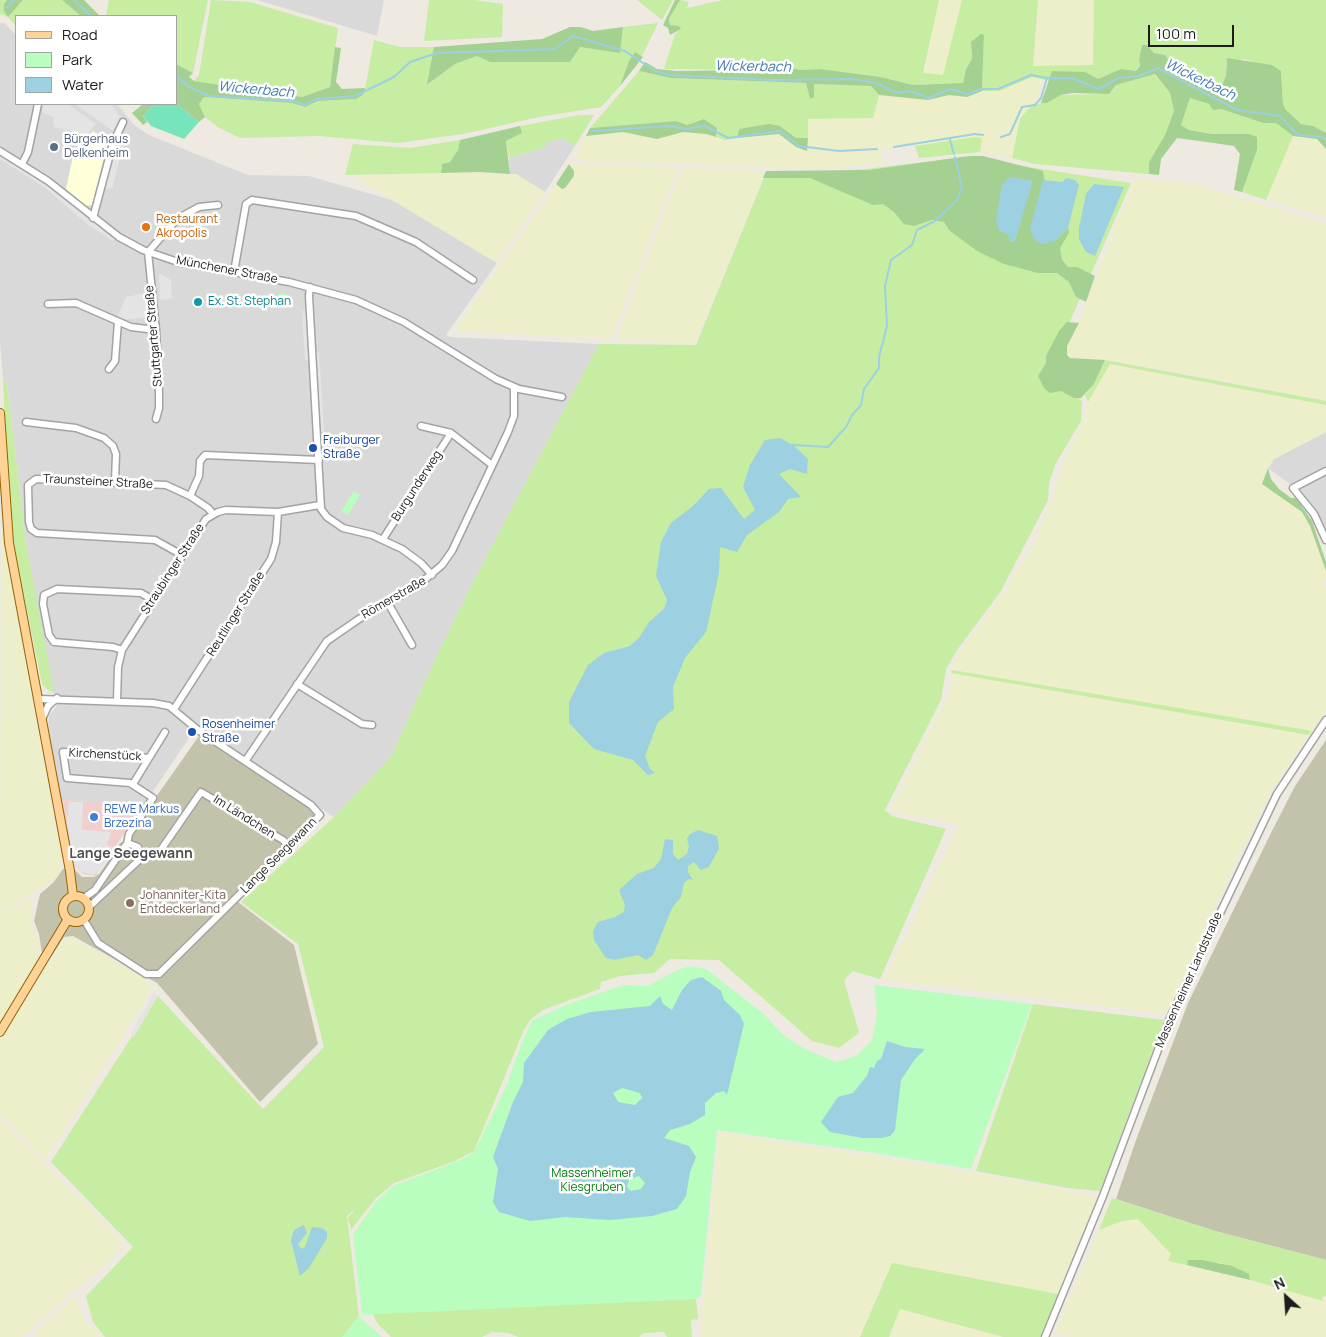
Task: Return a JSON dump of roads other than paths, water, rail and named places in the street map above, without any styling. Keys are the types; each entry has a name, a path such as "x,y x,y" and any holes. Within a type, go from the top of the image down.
{"main road":[{"path":"0,413 7,529 73,896"},
{"path":"73,896 84,898 89,908 84,920 76,922 68,919 63,908 66,901 73,896"},
{"path":"0,1032 68,919"}],"street":[{"path":"22,164 28,152 38,105"},
{"path":"93,218 112,143 123,122"},
{"name":"Münchener Straße","path":"0,151 48,181 119,237 148,252 178,262 310,287 376,308 404,322 473,367 514,387 562,397"},
{"path":"234,272 246,204 252,200 356,216 416,242 473,280"},
{"path":"148,252 176,219 199,207 218,205"},
{"name":"Stuttgarter Straße","path":"148,252 156,330 159,408 156,419"},
{"path":"310,287 320,505 327,517 343,528 383,540 402,549 422,564 432,575"},
{"path":"48,304 76,303 118,322 140,329 156,330"},
{"path":"109,369 115,362 118,322"},
{"name":"Römerstraße","path":"246,760 321,649 335,635 416,588 432,575 452,550 514,416 514,387"},
{"path":"26,422 76,428 104,438 112,446 116,454 115,482"},
{"path":"421,426 451,433 492,465"},
{"name":"Burgunderweg","path":"383,540 451,433"},
{"path":"190,496 199,476 200,461 205,455 319,460"},
{"path":"1326,471 1293,488 1314,514 1326,540"},
{"name":"Traunsteiner Straße","path":"182,555 155,540 37,533 30,526 26,488 33,480 166,485 190,496 208,508 212,514"},
{"name":"Straubinger Straße","path":"117,701 118,667 122,650 200,526 212,514 226,510 278,512 320,505"},
{"name":"Reutlinger Straße","path":"174,709 271,559 276,542 278,512"},
{"path":"122,650 54,642 49,635 43,604 44,595 57,589 141,593 153,600"},
{"path":"388,603 412,645"},
{"path":"297,684 362,724 372,725"},
{"path":"39,699 56,698 159,703 174,709 198,730 246,760"},
{"path":"42,720 48,706 56,698"},
{"name":"Massenheimer Landstraße","path":"1045,1337 1103,1196 1170,1018 1277,794 1326,720"},
{"name":"Kirchenstück","path":"148,758 63,751 66,777 69,779 133,784 165,732"},
{"name":"Lange Seegewann","path":"84,920 98,943 146,974 157,975 320,816 312,805 246,760"},
{"path":"84,898 95,890 127,844 129,834 152,798 133,784"},
{"name":"Im Ländchen","path":"140,854 158,854 201,792 275,836 289,847"},
{"path":"89,908 138,861 140,854 136,845 127,844"}],"water":[{"path":"1010,177 1033,181 1015,241 1011,242 1008,234 999,231 996,219 1002,185"},
{"path":"1066,178 1075,180 1079,185 1068,228 1055,241 1042,244 1035,240 1030,229 1043,180 1062,182"},
{"path":"1094,184 1124,187 1095,256 1086,252 1079,239 1079,228 1086,194"},
{"path":"780,438 793,445 808,459 807,474 790,469 779,474 801,497 788,499 779,512 747,535 737,552 720,547 719,573 706,632 685,658 673,687 674,709 658,722 645,756 650,769 655,773 648,775 633,760 594,749 569,723 569,702 588,665 604,653 630,646 639,638 649,622 664,609 667,600 656,576 661,542 671,523 693,506 709,489 721,488 744,519 755,510 743,487 750,465 765,440"},
{"path":"698,830 717,836 719,848 709,867 701,870 694,862 688,866 688,872 693,880 689,879 684,883 681,897 672,908 653,955 646,960 638,955 614,960 606,958 594,940 593,931 598,922 624,912 625,905 619,890 637,874 654,868 661,859 665,839 673,840 673,854 678,860 687,854 689,846 687,839 690,834"},
{"path":"702,977 721,991 724,1000 740,1015 744,1024 727,1095 724,1091 716,1093 705,1103 705,1115 690,1124 670,1130 664,1138 689,1146 696,1157 690,1172 686,1196 677,1209 652,1216 610,1220 565,1217 530,1221 499,1212 493,1202 498,1169 493,1157 513,1102 523,1082 524,1063 548,1030 567,1019 591,1012 650,1006 660,996 663,1004 672,1010 682,990 691,980","holes":["622,1088 640,1093 642,1098 635,1105 618,1102 613,1093","639,1176 645,1183 641,1189 631,1191 627,1187 629,1179"]},
{"path":"887,1041 905,1047 925,1049 915,1059 901,1080 895,1130 890,1136 882,1138 862,1138 830,1132 821,1122 838,1097 853,1093 867,1076 870,1067 874,1068 877,1061 881,1059"},
{"path":"304,1225 307,1233 298,1244 301,1249 305,1247 312,1227 322,1228 327,1232 327,1238 309,1268 300,1276 291,1241 294,1230"}],"waterway":[{"path":"7,7 14,0"},
{"name":"Wickerbach","path":"74,0 90,15"},
{"name":"Wickerbach","path":"178,78 189,87 209,96 293,101 304,105 317,99 355,96 394,77 410,62 437,53 555,49 573,36 625,51 655,71 670,75 772,80 852,79 876,83 896,93 911,91 929,98 950,89 968,94 981,89 998,89 1031,75 1047,78 1072,78 1098,89 1119,78 1139,76 1158,68 1237,110 1280,116 1298,135 1326,139"},
{"path":"1001,137 1010,134 1022,107 1035,105 1041,98 1047,78"},
{"path":"593,131 669,126 686,129 705,126 728,138 780,131 799,146 839,151 877,149"},
{"path":"894,147 975,134 983,135"},
{"path":"950,140 954,154"},
{"path":"793,445 828,447 846,427 852,415 861,405 864,389 879,368 879,357 887,326 885,286 891,260 912,245 917,230 935,221 957,200 962,188 955,157"}],"place":[{"name":"Bürgerhaus Delkenheim","path":"54,147"},
{"name":"Restaurant Akropolis","path":"146,227"},
{"name":"Ex. St. Stephan","path":"198,302"},
{"name":"Freiburger Straße","path":"313,448"},
{"name":"Rosenheimer Straße","path":"192,732"},
{"name":"REWE Markus Brzezina","path":"94,817"},
{"name":"Johanniter-Kita Entdeckerland","path":"130,903"}],"district":[{"name":"Lange Seegewann","path":"131,854"}],"park label":[{"name":"Massenheimer Kiesgruben","path":"592,1181"}]}
